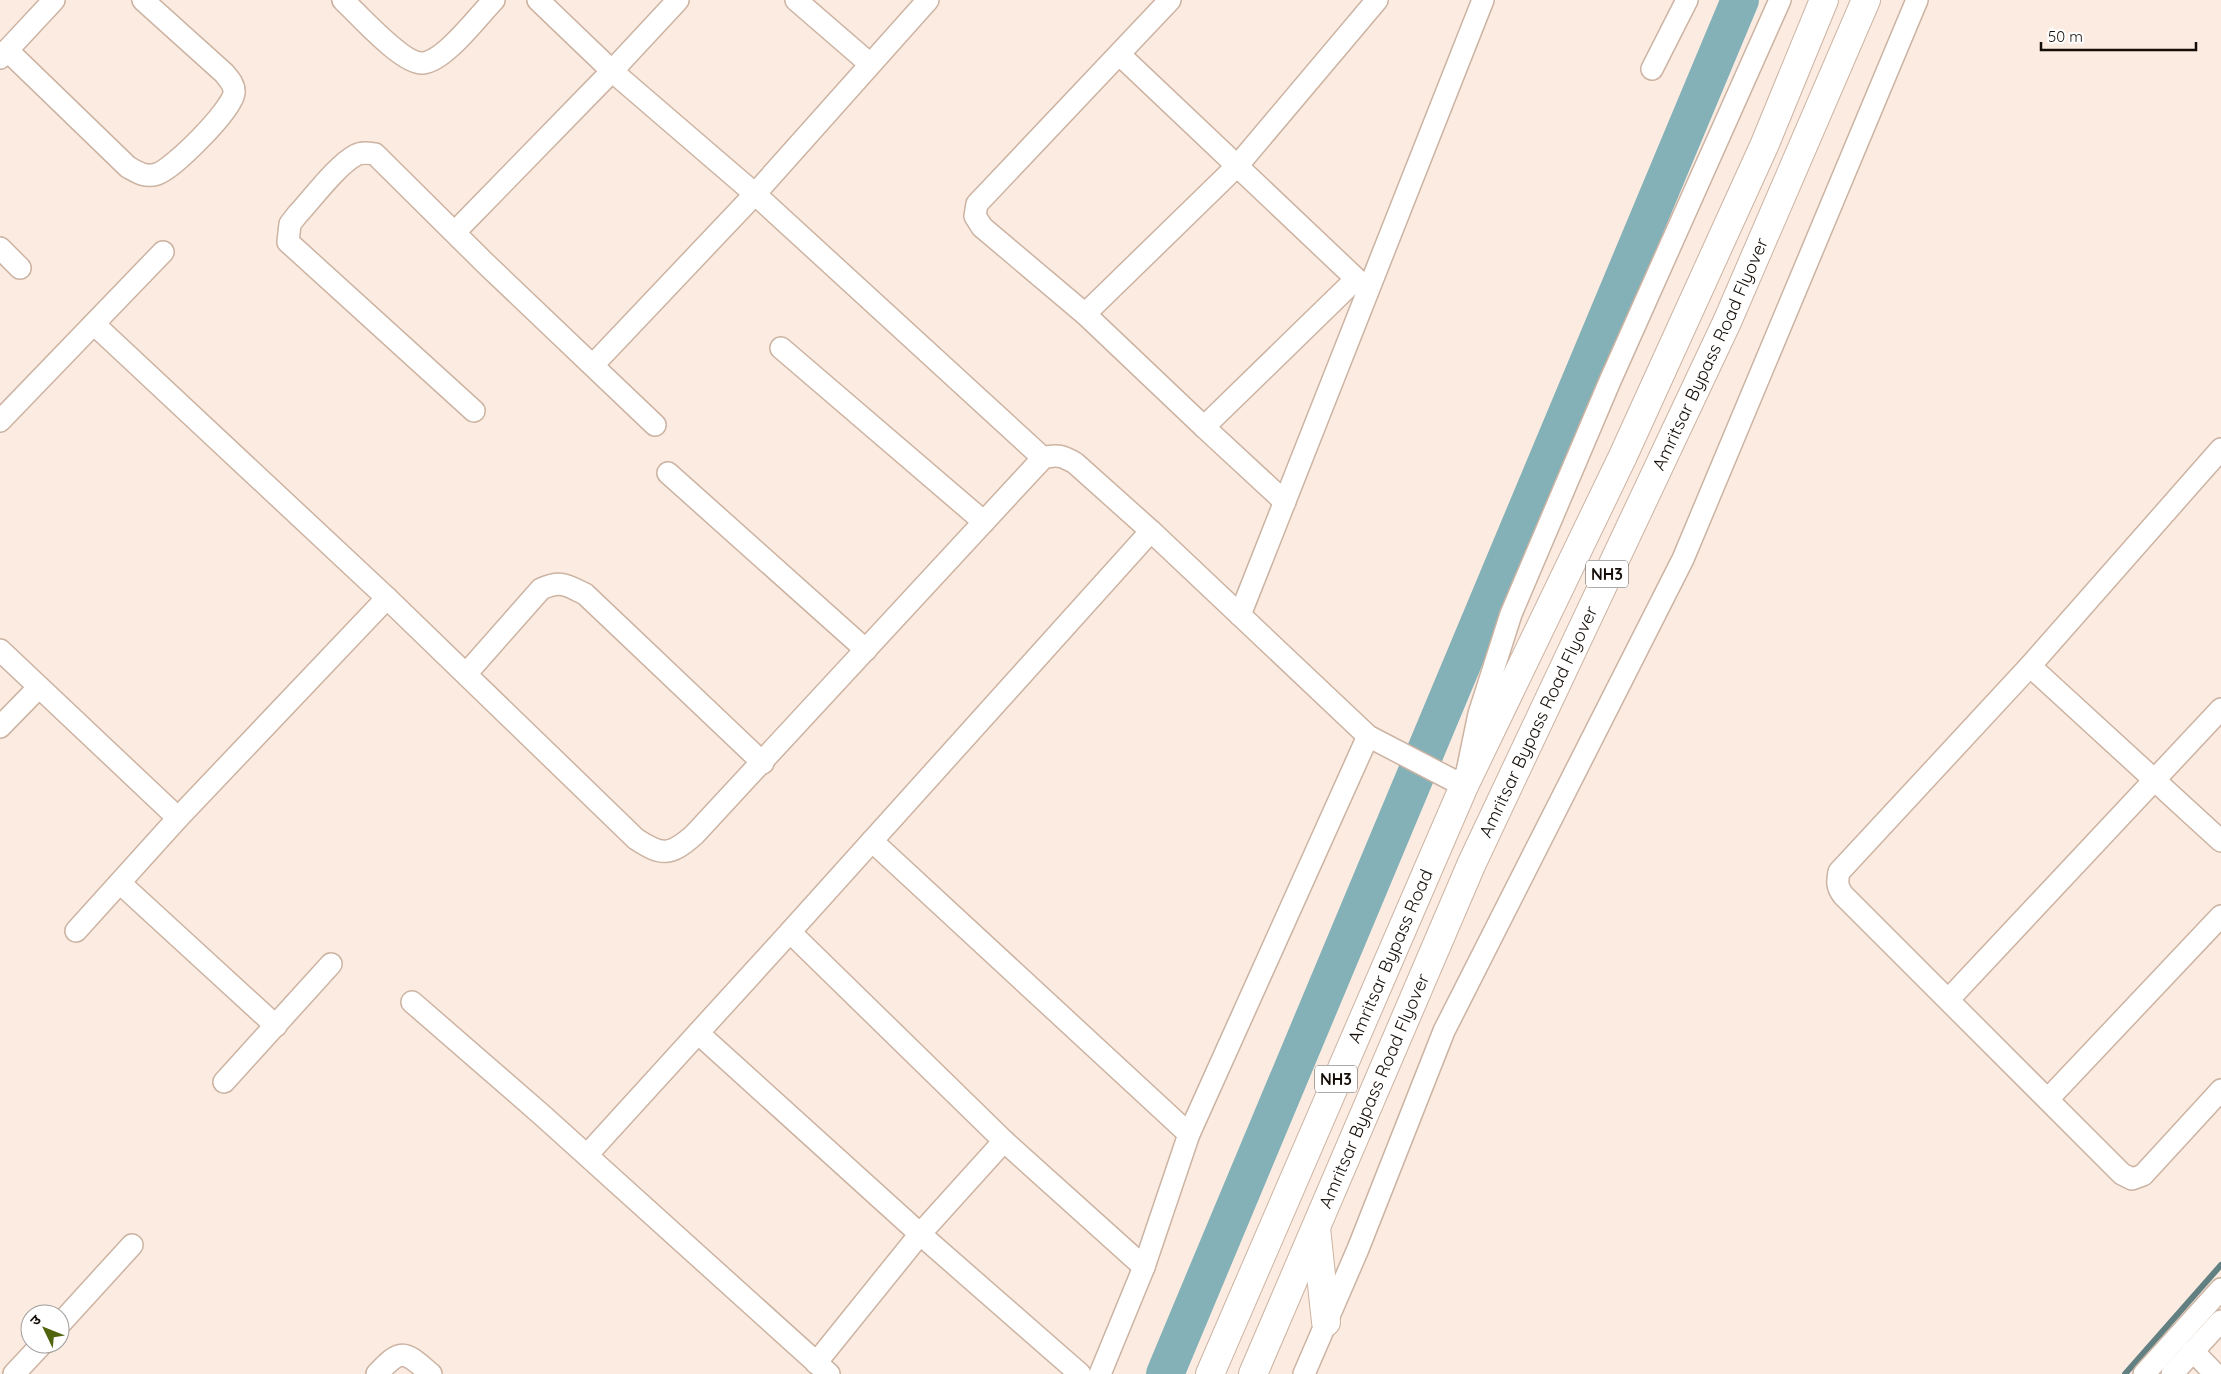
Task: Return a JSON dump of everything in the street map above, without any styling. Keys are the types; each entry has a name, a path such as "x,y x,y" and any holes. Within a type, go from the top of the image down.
{"highway":[{"name":"Amritsar Bypass Road Flyover","path":"1464,786 1512,692 1623,456 1752,172 1824,0"},
{"name":"Amritsar Bypass Road Flyover","path":"1316,1227 1472,863 1727,322 1866,0"},
{"name":"Amritsar Bypass Road","path":"1210,1374 1464,786"},
{"path":"1316,1227 1326,1322"},
{"name":"NH3","path":"1252,1374 1316,1227"}],"street":[{"path":"54,0 4,54 128,167 143,176 158,174 183,157 214,123 234,95 233,85 143,0"},
{"path":"343,0 398,52 414,63 424,63 447,49 494,0"},
{"path":"538,0 612,72 755,194 1043,458"},
{"path":"455,232 612,72 678,0"},
{"path":"796,0 870,64"},
{"path":"593,366 755,194 928,0"},
{"path":"1170,0 1120,55 976,204 976,216 982,227 1085,314 1285,502"},
{"path":"1085,314 1238,164 1377,0"},
{"path":"1240,615 1285,502 1362,284 1483,0"},
{"path":"1652,68 1687,0"},
{"path":"95,324 387,598 636,839 656,852 668,852 682,846 763,763 1043,458 1055,455 1064,456 1075,463 1151,531 1368,736 1432,767 1464,786 1479,714 1511,614 1610,380 1780,0"},
{"path":"1304,1374 1358,1249 1444,1031 1683,559 1917,0"},
{"path":"1120,55 1238,164 1362,284"},
{"path":"474,411 288,242 287,234 290,224 297,215 345,163 362,152 375,154 656,425"},
{"path":"0,248 20,268"},
{"path":"0,421 163,252"},
{"path":"1204,427 1362,284"},
{"path":"782,348 984,522"},
{"path":"2221,449 2030,666 1839,872 1838,888 2122,1174 2132,1179 2143,1175 2221,1090"},
{"path":"668,473 866,650"},
{"path":"587,1156 1151,531"},
{"path":"466,674 541,589 556,583 568,585 585,594 763,763"},
{"path":"76,931 178,818 387,598"},
{"path":"0,650 178,818"},
{"path":"2030,666 2221,841"},
{"path":"0,727 39,687"},
{"path":"1949,999 2221,709"},
{"path":"1100,1374 1144,1267 1189,1134 1368,736"},
{"path":"872,841 1189,1134"},
{"path":"120,883 276,1026"},
{"path":"2048,1098 2221,916"},
{"path":"790,932 1004,1141 1144,1267"},
{"path":"224,1082 331,964"},
{"path":"412,1002 587,1156 822,1369 920,1234 1004,1141"},
{"path":"698,1033 920,1234 1080,1374"},
{"path":"70,1313 132,1246"},
{"path":"2144,1374 2221,1289"},
{"path":"2172,1374 2221,1321"},
{"path":"2193,1351 2215,1374"},
{"path":"14,1374 33,1354"},
{"path":"377,1374 394,1356 400,1354 412,1359 431,1374"}],"waterway":[{"path":"1165,1374 1740,0"},
{"path":"2125,1374 2221,1265"}]}
